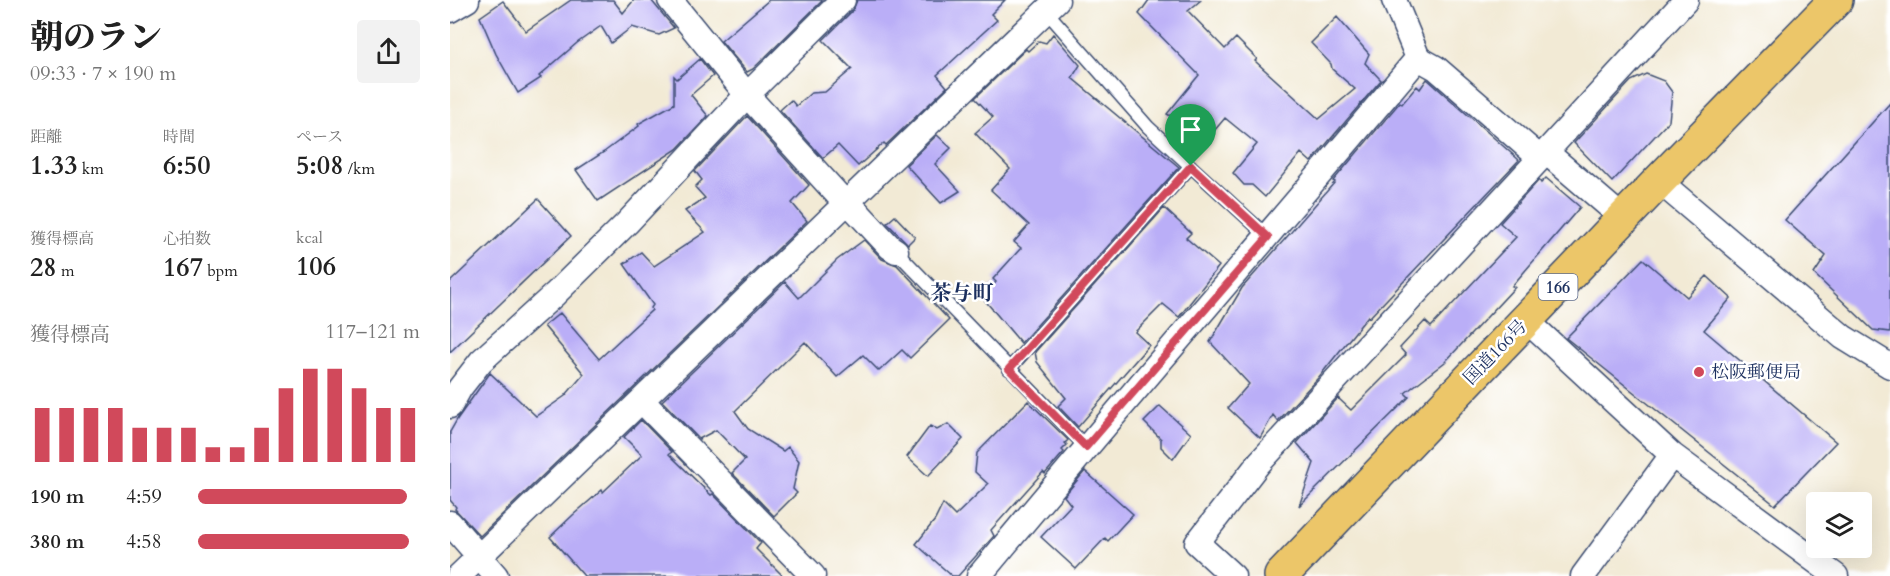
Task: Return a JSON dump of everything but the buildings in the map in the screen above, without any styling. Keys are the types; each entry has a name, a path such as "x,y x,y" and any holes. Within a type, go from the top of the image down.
{"highway":[{"name":"国道166号","path":"1281,576 1659,181 1836,0"}],"street":[{"path":"450,10 467,0"},
{"path":"670,0 747,95 847,203 890,248 896,251"},
{"path":"450,406 460,388 481,361 555,294 627,223 747,95 843,0"},
{"path":"1394,0 1418,58 1436,68 1624,219"},
{"path":"1233,576 1197,543 1258,463 1686,0"},
{"path":"459,576 1051,5"},
{"path":"978,576 1418,58"},
{"path":"1659,181 1843,337 1890,366"},
{"path":"1526,320 1672,455 1836,576"},
{"path":"642,401 813,576"},
{"path":"1583,576 1672,455"},
{"path":"450,523 496,576"}],"lane":[{"path":"1051,5 1148,127 1268,237"},
{"path":"1009,369 1191,166"},
{"path":"896,251 1086,447"}],"place":[{"name":"松阪郵便局","path":"1699,372"}],"district":[{"name":"茶与町","path":"962,293"}],"route":[{"path":"1191,166 1268,237 1086,447 1009,369 1191,166"}]}
